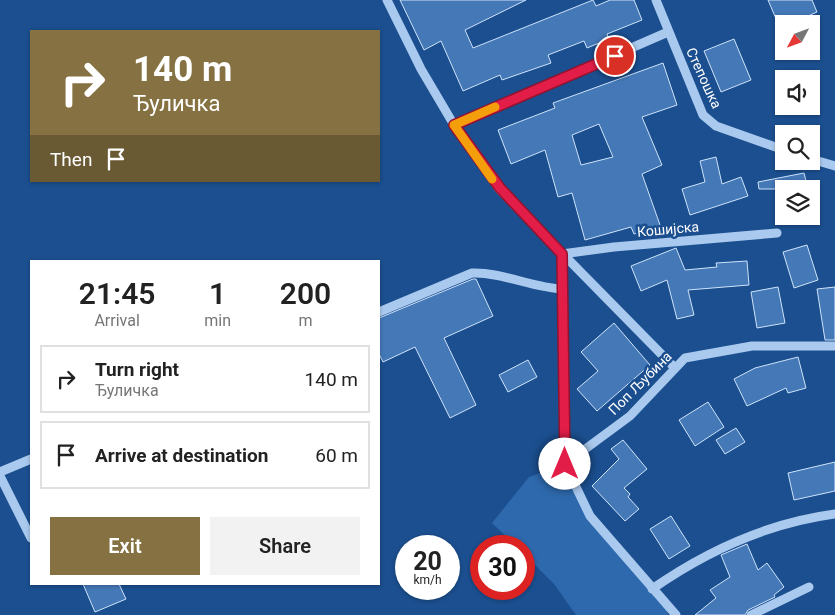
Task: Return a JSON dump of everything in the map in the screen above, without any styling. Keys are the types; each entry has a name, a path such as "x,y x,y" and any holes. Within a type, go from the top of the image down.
{"street":[{"path":"388,0 420,68 454,125 500,188 562,254 675,368"},
{"name":"Степошка","path":"656,0 703,115 716,126 775,147"},
{"path":"454,125 668,32"},
{"path":"820,162 835,166"},
{"name":"Кошијска","path":"562,254 614,247 777,233"},
{"path":"562,254 565,464 590,516 676,615"},
{"path":"380,312 472,273 485,274 548,288 563,289"},
{"name":"Поп Љубина","path":"565,464 630,416 685,358 692,355 752,346 835,346"},
{"path":"0,472 30,459"},
{"path":"0,476 30,536"},
{"path":"652,589 697,560 747,536 797,521 835,514"},
{"path":"751,615 809,587"}],"shaded area":[{"path":"565,464 590,516 665,605 668,615 576,615 554,584 535,565 535,535 505,535 492,523 529,477"}],"building":[{"path":"400,0 526,0 465,30 473,48 593,0 596,6 610,0 634,0 642,20 607,34 609,39 587,48 584,41 548,55 551,63 502,80 500,75 463,91 441,41 424,50"},
{"path":"768,0 812,0 817,12 810,15 775,16"},
{"path":"734,39 751,80 721,92 704,51"},
{"path":"663,63 677,105 642,117 662,165 642,174 660,225 634,234 631,227 585,240 572,193 558,197 545,150 511,164 498,130 555,108 553,103","holes":["599,124 613,157 581,165 572,135"]},
{"path":"716,157 722,184 741,177 748,196 690,215 682,189 705,182 700,161"},
{"path":"804,173 806,180 775,180 775,189 759,189 758,182"},
{"path":"807,245 818,280 794,288 783,252"},
{"path":"676,248 685,270 717,267 716,263 747,261 749,285 688,290 694,315 677,319 667,280 641,291 631,266"},
{"path":"476,279 493,316 444,338 476,405 450,418 415,347 383,362 380,356 380,318"},
{"path":"778,287 785,323 757,328 751,292"},
{"path":"835,287 835,340 825,340 817,289"},
{"path":"614,323 650,365 597,411 577,389 598,371 581,352"},
{"path":"798,357 806,388 788,393 786,388 747,406 734,379 755,368"},
{"path":"528,360 537,377 508,392 499,375"},
{"path":"708,402 724,427 695,446 679,420"},
{"path":"736,428 745,442 725,454 716,440"},
{"path":"623,440 647,469 624,488 630,494 628,497 639,509 625,521 592,486 619,459 611,449"},
{"path":"835,462 835,491 794,500 788,473"},
{"path":"671,516 690,546 669,559 650,529"},
{"path":"747,544 758,570 767,563 784,587 774,595 775,597 748,610 745,615 695,615 716,598 710,590 730,577 721,555"},
{"path":"83,585 119,585 126,599 95,612"}],"slow traffic":[{"path":"492,179 454,125 495,107"}],"route":[{"path":"565,464 562,254 500,188 454,125 615,56"}]}
